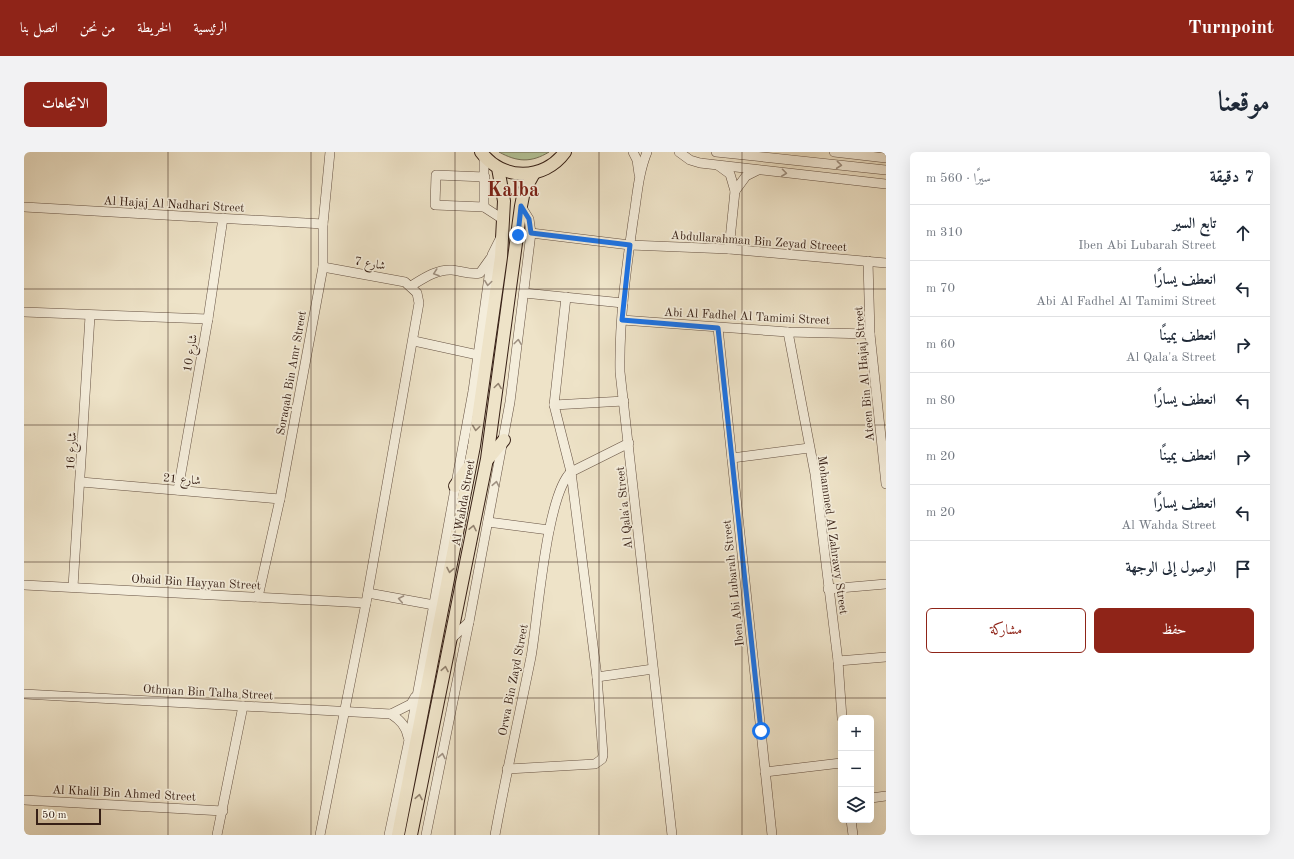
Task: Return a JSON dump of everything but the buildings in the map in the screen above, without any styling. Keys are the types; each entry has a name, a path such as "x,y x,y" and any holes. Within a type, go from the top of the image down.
{"main road":[{"path":"483,154 498,168 522,174 534,173 550,167 565,152"},
{"name":"Al Wahda Street","path":"398,835 398,810 470,465 503,232 504,201 498,168"},
{"name":"Al Wahda Street","path":"412,834 487,460 521,206 524,191 534,173"},
{"path":"487,460 504,440"},
{"path":"455,486 470,465"}],"street":[{"name":"Soraqah Bin Amr Street","path":"258,597 280,499 323,267 323,224 330,152"},
{"name":"Al Qala'a Street","path":"633,152 637,160 640,179"},
{"name":"Al Qala'a Street","path":"647,152 640,179 630,245 623,304 620,350 624,401 672,835"},
{"path":"679,152 690,160 718,165 886,184"},
{"path":"716,152 886,170"},
{"path":"834,152 886,158"},
{"path":"483,154 484,207"},
{"path":"718,165 730,174 735,191 729,249"},
{"path":"735,191 746,176 760,170"},
{"path":"484,177 436,176 435,205 484,207 504,220"},
{"path":"426,835 504,440 531,233 529,219 521,206"},
{"name":"Al Hajaj Al Nadhari Street","path":"24,207 323,224"},
{"name":"شارع 10","path":"178,490 208,319 223,218"},
{"path":"320,835 368,593 414,341 419,303 418,293 411,286 442,270 452,270 474,274 480,273 492,255 503,232"},
{"name":"Abdullarahman Bin Zeyad Streeet","path":"531,233 630,245 729,249 886,263"},
{"path":"389,835 398,810 416,695 434,605 478,355 492,255"},
{"name":"Ateen Bin Al Hajaj Street","path":"868,261 870,334 886,484"},
{"name":"شارع 7","path":"323,267 405,282 411,286"},
{"path":"524,293 623,304"},
{"path":"507,770 595,764 602,759 597,677 571,472 554,405 566,297"},
{"path":"24,312 90,316 208,319"},
{"name":"شارع 16","path":"73,587 81,482 90,316"},
{"name":"Abi Al Fadhel Al Tamimi Street","path":"622,320 788,332 870,334"},
{"name":"Iben Abi Lubarah Street","path":"718,328 772,835"},
{"name":"Mohammed Al Zahrawy Street","path":"788,332 815,474 838,661 842,715"},
{"path":"414,341 478,355"},
{"path":"554,405 624,401"},
{"path":"571,472 629,443"},
{"path":"732,458 809,448"},
{"name":"Orwa Bin Zayd Street","path":"495,835 531,654 549,530 560,488 566,476 571,472"},
{"name":"شارع 21","path":"81,482 280,499"},
{"path":"488,522 549,530"},
{"path":"828,589 886,584"},
{"name":"Obaid Bin Hayyan Street","path":"24,585 366,603"},
{"path":"368,593 434,605"},
{"path":"451,639 469,622"},
{"path":"838,661 886,657"},
{"path":"597,677 653,669"},
{"name":"Othman Bin Talha Street","path":"24,694 391,714"},
{"path":"409,740 407,730 401,721 391,714 411,704 416,695"},
{"path":"217,835 243,706"},
{"path":"765,772 838,763"},
{"path":"874,798 886,796"},
{"name":"Al Khalil Bin Ahmed Street","path":"24,800 222,811"},
{"path":"851,823 853,835"}],"green space":[{"path":"499,152 549,152 536,158 524,160 512,158"}],"district":[{"name":"Kalba","path":"513,189"}],"route":[{"path":"518,235 521,206 529,219 531,233 630,245 622,320 718,328 761,731"}]}
